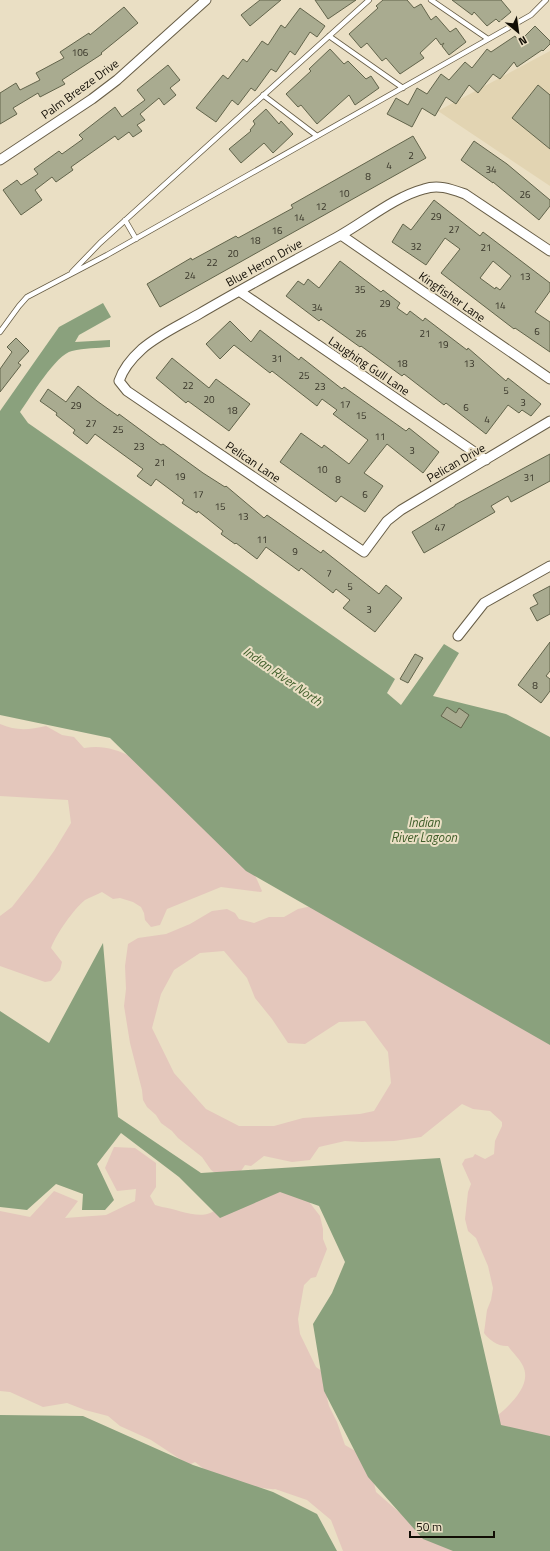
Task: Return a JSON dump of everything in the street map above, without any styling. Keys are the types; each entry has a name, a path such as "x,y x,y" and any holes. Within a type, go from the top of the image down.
{"street":[{"name":"Palm Breeze Drive","path":"0,160 92,99 117,80 206,0"},
{"name":"Blue Heron Drive","path":"123,370 142,349 151,343 238,291 341,235 410,194 425,188 438,186 450,188 465,194 550,251"},
{"name":"Kingfisher Lane","path":"341,235 550,380"},
{"name":"Laughing Gull Lane","path":"238,291 486,460"},
{"name":"Pelican Lane","path":"123,370 119,381 127,391 364,552 379,532"},
{"name":"Pelican Drive","path":"379,532 387,521 436,487 486,460 550,421"},
{"path":"458,636 484,603 550,566"}],"lane":[{"path":"70,274 125,220 369,0"},
{"path":"431,0 488,40"},
{"path":"0,332 19,306 28,297 136,239 488,40 531,15 546,0"},
{"path":"329,36 403,88"},
{"path":"263,95 317,136"},
{"path":"125,220 136,239"}],"shaded area":[{"path":"550,51 550,186 438,111"},
{"path":"0,724 12,728 23,729 46,726 62,735 74,737 84,748 109,748 132,757 254,873 262,891 221,887 167,909 160,925 151,927 145,920 141,907 133,902 120,898 113,899 102,892 80,904 57,936 51,948 62,962 60,970 51,981 45,982 0,966 0,916 12,907 34,879 54,851 71,823 68,800 0,796"},
{"path":"312,906 550,1037 550,1445 486,1426 514,1399 524,1383 525,1375 522,1363 508,1346 494,1342 484,1333 487,1310 491,1300 493,1288 488,1266 476,1238 468,1231 465,1219 468,1192 471,1184 462,1164 465,1159 473,1157 475,1154 485,1159 494,1154 495,1141 502,1126 502,1122 490,1111 473,1109 462,1104 421,1137 394,1141 345,1141 319,1147 310,1160 292,1162 264,1156 251,1166 245,1165 241,1171 218,1175 211,1170 202,1157 161,1123 143,1100 142,1090 130,1043 124,1006 126,989 125,966 128,944 138,938 166,934 190,924 212,911 227,909 235,913 239,919 254,923 269,917 284,917 298,909","holes":["224,951 247,978 255,998 272,1019 288,1043 305,1044 339,1022 365,1021 388,1052 391,1083 374,1111 360,1114 303,1118 274,1126 239,1126 206,1109 174,1073 152,1028 161,994 174,970 200,953"]},
{"path":"114,1147 135,1148 156,1163 156,1187 150,1196 155,1205 162,1207 191,1214 205,1214 271,1186 312,1199 310,1203 320,1216 323,1229 323,1239 327,1249 316,1277 311,1278 304,1285 298,1319 300,1334 316,1367 330,1377 331,1392 327,1398 345,1445 369,1459 376,1492 408,1520 457,1551 343,1551 331,1520 307,1500 275,1489 253,1486 223,1478 210,1473 195,1462 189,1465 151,1440 120,1426 108,1416 85,1410 67,1403 43,1407 10,1392 0,1391 0,1211 30,1217 54,1191 78,1201 65,1218 106,1215 135,1201 136,1189 117,1191 105,1168"}],"water":[{"name":"Indian River Lagoon","path":"103,303 111,317 79,335 75,342 110,340 110,347 72,351 59,360 44,377 20,412 28,423 395,679 387,693 401,705 444,644 459,653 433,696 506,714 550,737 550,1045 246,871 110,738 0,715 0,411 59,327"},
{"path":"103,943 118,1117 201,1173 440,1158 501,1425 550,1436 550,1551 453,1551 423,1539 368,1477 324,1391 313,1324 332,1293 345,1262 319,1206 280,1192 220,1218 179,1177 121,1133 97,1164 114,1200 105,1210 82,1210 83,1194 56,1184 27,1210 0,1207 0,1011 49,1043"},
{"path":"0,1415 83,1416 193,1465 273,1492 317,1514 337,1551 0,1551"}],"building":[{"path":"260,0 281,0 250,26 241,15"},
{"path":"315,0 356,0 328,19"},
{"path":"383,0 407,0 414,8 421,4 431,20 436,16 450,32 456,28 466,42 449,55 442,46 444,43 441,45 436,38 420,53 424,58 400,74 386,58 382,61 367,43 361,48 349,34 378,8 376,6"},
{"path":"452,0 501,0 511,12 499,22 496,19 487,26 474,12 472,15"},
{"path":"124,7 138,23 101,53 102,54 62,80 65,84 40,97 38,93 13,108 17,114 0,124 0,93 16,83 20,90 40,80 36,73 64,58 60,52 89,33 90,35"},
{"path":"300,8 325,26 317,37 310,32 295,55 290,51 276,72 271,69 255,91 251,88 238,105 232,100 216,122 196,108 223,75 228,79 243,59 247,62 262,41 268,45 281,25 285,28"},
{"path":"535,26 550,41 550,44 543,51 542,50 517,67 514,62 500,79 493,74 478,93 469,85 456,104 446,97 435,116 422,108 412,127 387,114 396,98 408,105 417,88 427,94 441,74 449,80 465,62 472,68 487,49 491,52 515,36 519,42"},
{"path":"330,49 344,64 348,61 366,79 371,76 379,88 355,105 349,95 317,124 301,105 298,107 286,94 311,71 309,69"},
{"path":"168,65 180,80 170,88 176,95 164,105 159,98 140,114 145,120 137,125 142,131 133,137 129,132 118,140 115,136 71,167 73,170 56,182 52,177 35,190 42,200 21,215 3,190 17,180 21,185 38,174 34,169 59,151 62,154 83,139 79,135 115,107 122,117 145,100 137,90"},
{"path":"538,85 550,95 550,149 512,118"},
{"path":"266,109 279,124 281,121 293,134 273,153 264,143 241,163 229,149 251,131 250,130 255,124 253,121"},
{"path":"413,136 426,158 160,307 147,284 191,258 192,260 236,236 238,238 293,208 291,205"},
{"path":"474,141 507,164 550,200 550,206 539,220 493,182 461,160"},
{"path":"434,200 480,236 483,232 550,283 550,291 535,312 550,322 550,352 515,328 514,329 441,273 460,249 445,238 426,265 392,242 403,224 411,230","holes":["493,261 511,276 500,290 496,287 495,289 480,278"]},
{"path":"340,261 381,292 383,290 400,303 397,308 407,315 410,311 423,321 425,318 467,350 468,348 506,381 508,378 541,404 531,416 522,410 519,413 508,405 486,434 446,403 444,405 404,374 402,376 321,319 319,321 286,296 298,281 304,285 308,279 319,288"},
{"path":"230,321 251,342 260,330 299,360 301,357 342,389 344,387 406,431 409,428 439,452 423,473 387,444 364,473 383,486 365,512 341,496 336,502 280,462 301,433 322,448 324,445 349,464 368,440 333,414 337,410 322,399 317,406 272,371 270,373 234,345 220,359 206,344"},
{"path":"16,338 29,351 18,363 21,365 0,392 0,369 12,352 7,347"},
{"path":"172,358 209,388 216,379 250,404 229,431 188,401 186,403 156,378"},
{"path":"78,386 118,416 119,414 161,445 163,444 203,473 225,487 226,486 264,518 267,515 321,553 323,550 379,594 386,585 402,598 375,632 343,608 350,600 336,589 333,593 301,568 299,571 266,547 257,559 221,534 223,531 198,511 197,513 182,503 184,500 156,479 151,486 137,476 143,469 95,434 87,444 73,433 75,430 56,415 57,413 40,401 48,389 66,402"},
{"path":"550,454 550,481 511,502 508,496 491,506 495,512 424,553 412,532 455,505"},
{"path":"550,586 550,614 537,621 530,608 538,604 533,595"},
{"path":"550,642 550,671 546,676 550,679 550,691 541,703 518,685"},
{"path":"415,654 423,658 408,683 400,679"},
{"path":"447,707 456,713 459,708 469,715 461,728 441,716"}],"water label":[{"name":"Indian River North","path":"283,676"}]}
